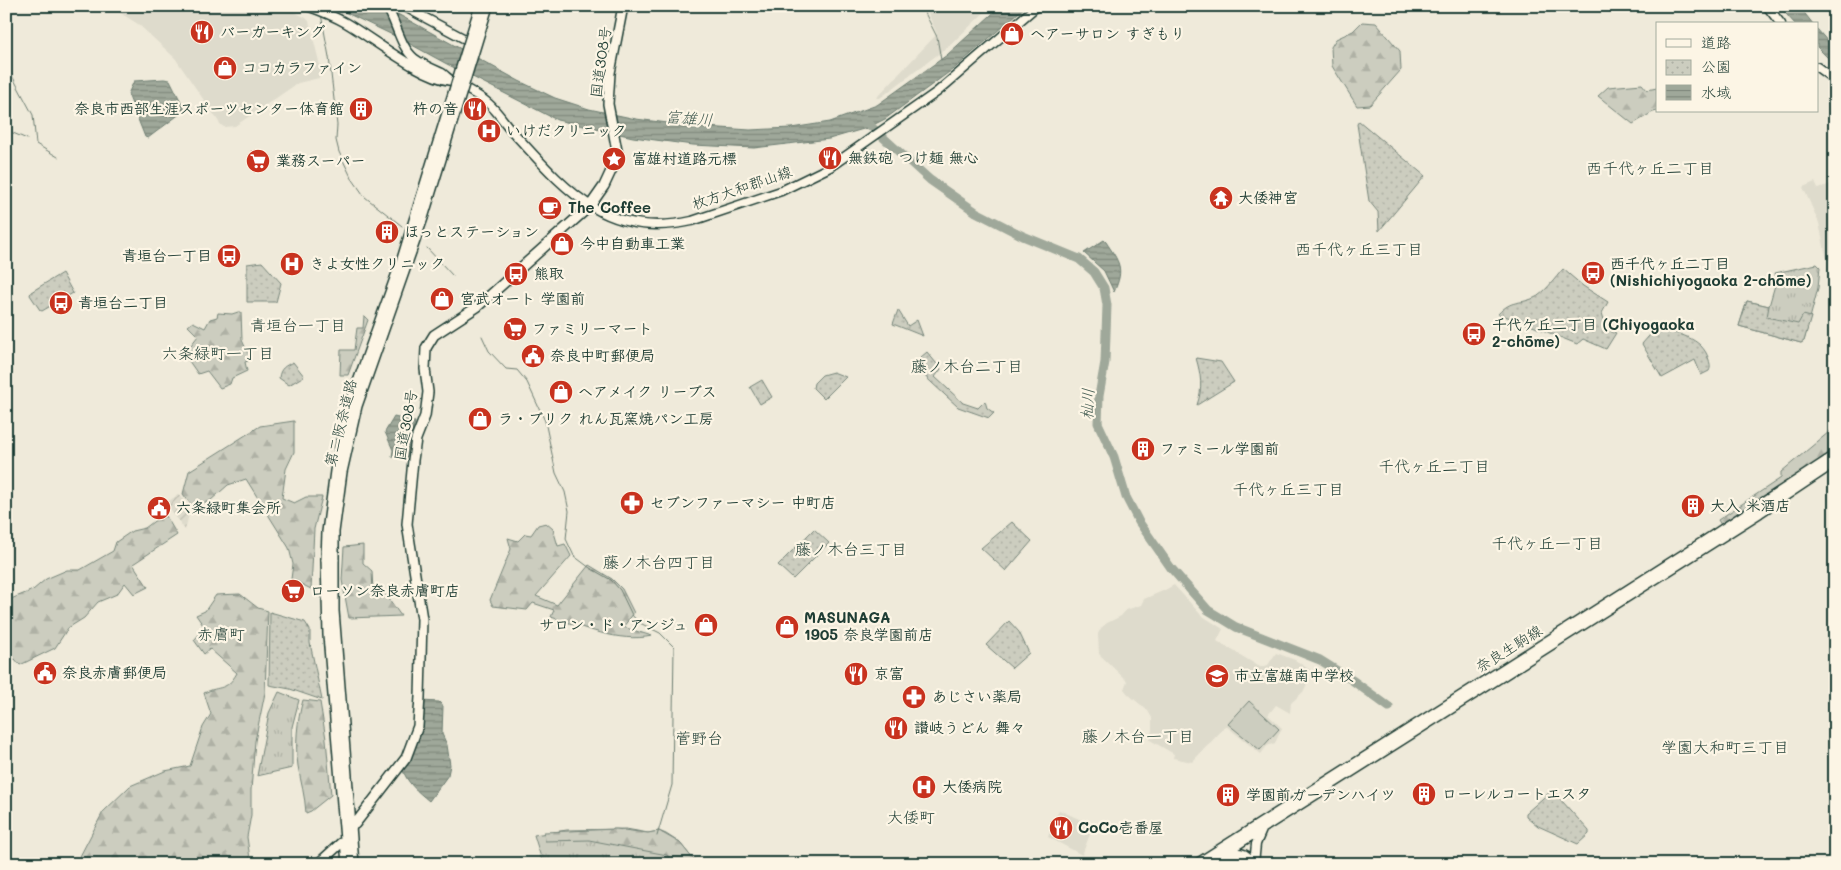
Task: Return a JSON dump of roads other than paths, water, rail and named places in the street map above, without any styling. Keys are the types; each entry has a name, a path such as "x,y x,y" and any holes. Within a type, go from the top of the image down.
{"highway":[{"name":"第二阪奈道路","path":"354,864 327,532 335,471 350,404 402,259 480,6"},
{"name":"第二阪奈道路","path":"347,864 328,635 330,559 342,472 357,406 423,218 488,6"},
{"name":"国道308号","path":"355,824 406,758 418,726 422,619 407,524 416,439 424,416 428,392 424,358 426,348 434,335 477,307 590,206 604,186 618,156 608,104 610,73 623,6"},
{"path":"318,864 341,843"}],"main road":[{"name":"枚方大和郡山線","path":"307,6 345,22 426,72 442,80 452,81"},
{"name":"枚方大和郡山線","path":"386,6 408,51 415,59 444,74 452,81 482,98 568,190 590,206 623,221 666,225 692,220 780,191 830,167 937,92 1037,6"},
{"path":"404,6 465,39"},
{"path":"1767,6 1779,22"},
{"path":"1818,68 1835,80"},
{"name":"奈良生駒線","path":"1196,864 1696,546 1835,455"},
{"name":"奈良生駒線","path":"1209,862 1679,565 1835,463"},
{"path":"1252,864 1258,836 1265,827"},
{"path":"1209,862 1238,852 1247,855 1252,864"}],"water":[{"path":"332,6 383,6 519,81 555,98 589,109 636,119 692,126 750,130 791,128 830,122 877,105 947,55 1001,6 1026,6 956,67 885,119 867,128 829,139 754,148 693,145 633,137 557,120 401,39"},
{"path":"1779,6 1799,6 1811,22 1793,22"},
{"path":"1818,30 1835,50 1835,65 1818,48"},
{"path":"170,80 185,110 148,138 145,137 128,94 134,81"},
{"path":"1104,240 1117,260 1120,271 1114,292 1104,271 1084,253"},
{"path":"394,417 415,422 407,457 392,457 393,450 385,432"},
{"path":"421,701 439,702 443,706 442,734 447,745 450,765 448,775 429,801 410,782 402,768"}],"waterway":[{"path":"923,6 937,37 941,60"},
{"path":"321,14 329,57 337,125 336,140 339,152 351,177 365,197 402,226"},
{"path":"6,65 9,70"},
{"path":"10,72 33,115 36,144 58,157"},
{"name":"杣川","path":"864,120 930,180 976,212 1023,236 1079,259 1094,272 1104,288 1107,305 1105,362 1099,396 1098,423 1114,457 1126,497 1139,522 1171,568 1208,610 1236,627 1320,660 1389,707"},
{"path":"6,130 27,139"},
{"path":"427,248 453,276"},
{"path":"482,336 489,351 506,369 517,370 527,382 545,421 556,473 565,492 569,511 566,539 574,556 611,580 620,590 632,615 638,622 660,633 674,647 672,785 657,836"}],"place":[{"name":"バーガーキング","path":"202,32"},
{"name":"ヘアーサロン すぎもり","path":"1012,34"},
{"name":"ココカラファイン","path":"225,68"},
{"name":"奈良市西部生涯スポーツセンター体育館","path":"361,109"},
{"name":"杵の音","path":"475,109"},
{"name":"いけだクリニック","path":"489,131"},
{"name":"無鉄砲 つけ麺 無心","path":"830,158"},
{"name":"富雄村道路元標","path":"614,159"},
{"name":"業務スーパー","path":"258,161"},
{"name":"大倭神宮","path":"1221,198"},
{"name":"The Coffee","path":"550,208"},
{"name":"ほっとステーション","path":"387,232"},
{"name":"今中自動車工業","path":"562,244"},
{"name":"青垣台一丁目","path":"229,256"},
{"name":"きよ女性クリニック","path":"292,264"},
{"name":"西千代ヶ丘二丁目 (Nishichiyogaoka 2-chōme)","path":"1593,273"},
{"name":"熊取","path":"516,274"},
{"name":"宮武オート 学園前","path":"442,299"},
{"name":"青垣台二丁目","path":"61,303"},
{"name":"ファミリーマート","path":"515,329"},
{"name":"千代ケ丘二丁目 (Chiyogaoka 2-chōme)","path":"1474,334"},
{"name":"奈良中町郵便局","path":"533,356"},
{"name":"ヘアメイク リーブス","path":"561,392"},
{"name":"ラ・ブリク れん瓦窯焼パン工房","path":"480,419"},
{"name":"ファミール学園前","path":"1143,449"},
{"name":"セブンファーマシー 中町店","path":"632,503"},
{"name":"大入 米酒店","path":"1693,506"},
{"name":"六条緑町集会所","path":"159,508"},
{"name":"ローソン奈良赤膚町店","path":"293,591"},
{"name":"サロン・ド・アンジュ","path":"706,625"},
{"name":"MASUNAGA 1905 奈良学園前店","path":"787,627"},
{"name":"奈良赤膚郵便局","path":"45,673"},
{"name":"京富","path":"856,674"},
{"name":"市立富雄南中学校","path":"1217,676"},
{"name":"あじさい薬局","path":"914,697"},
{"name":"讃岐うどん 舞々","path":"896,728"},
{"name":"大倭病院","path":"924,787"},
{"name":"ローレルコートエスタ","path":"1424,794"},
{"name":"学園前ガーデンハイツ","path":"1228,795"},
{"name":"CoCo壱番屋","path":"1061,828"}],"district":[{"name":"西千代ヶ丘二丁目","path":"1650,168"},
{"name":"西千代ヶ丘三丁目","path":"1359,249"},
{"name":"青垣台一丁目","path":"298,325"},
{"name":"六条緑町一丁目","path":"218,353"},
{"name":"藤ノ木台二丁目","path":"967,366"},
{"name":"千代ヶ丘二丁目","path":"1434,466"},
{"name":"千代ヶ丘三丁目","path":"1288,489"},
{"name":"千代ヶ丘一丁目","path":"1547,543"},
{"name":"藤ノ木台三丁目","path":"851,549"},
{"name":"藤ノ木台四丁目","path":"659,562"},
{"name":"赤膚町","path":"221,634"},
{"name":"藤ノ木台一丁目","path":"1138,736"},
{"name":"菅野台","path":"699,738"},
{"name":"学園大和町三丁目","path":"1725,747"},
{"name":"大倭町","path":"911,817"}],"water label":[{"name":"富雄川","path":"689,118"}]}
